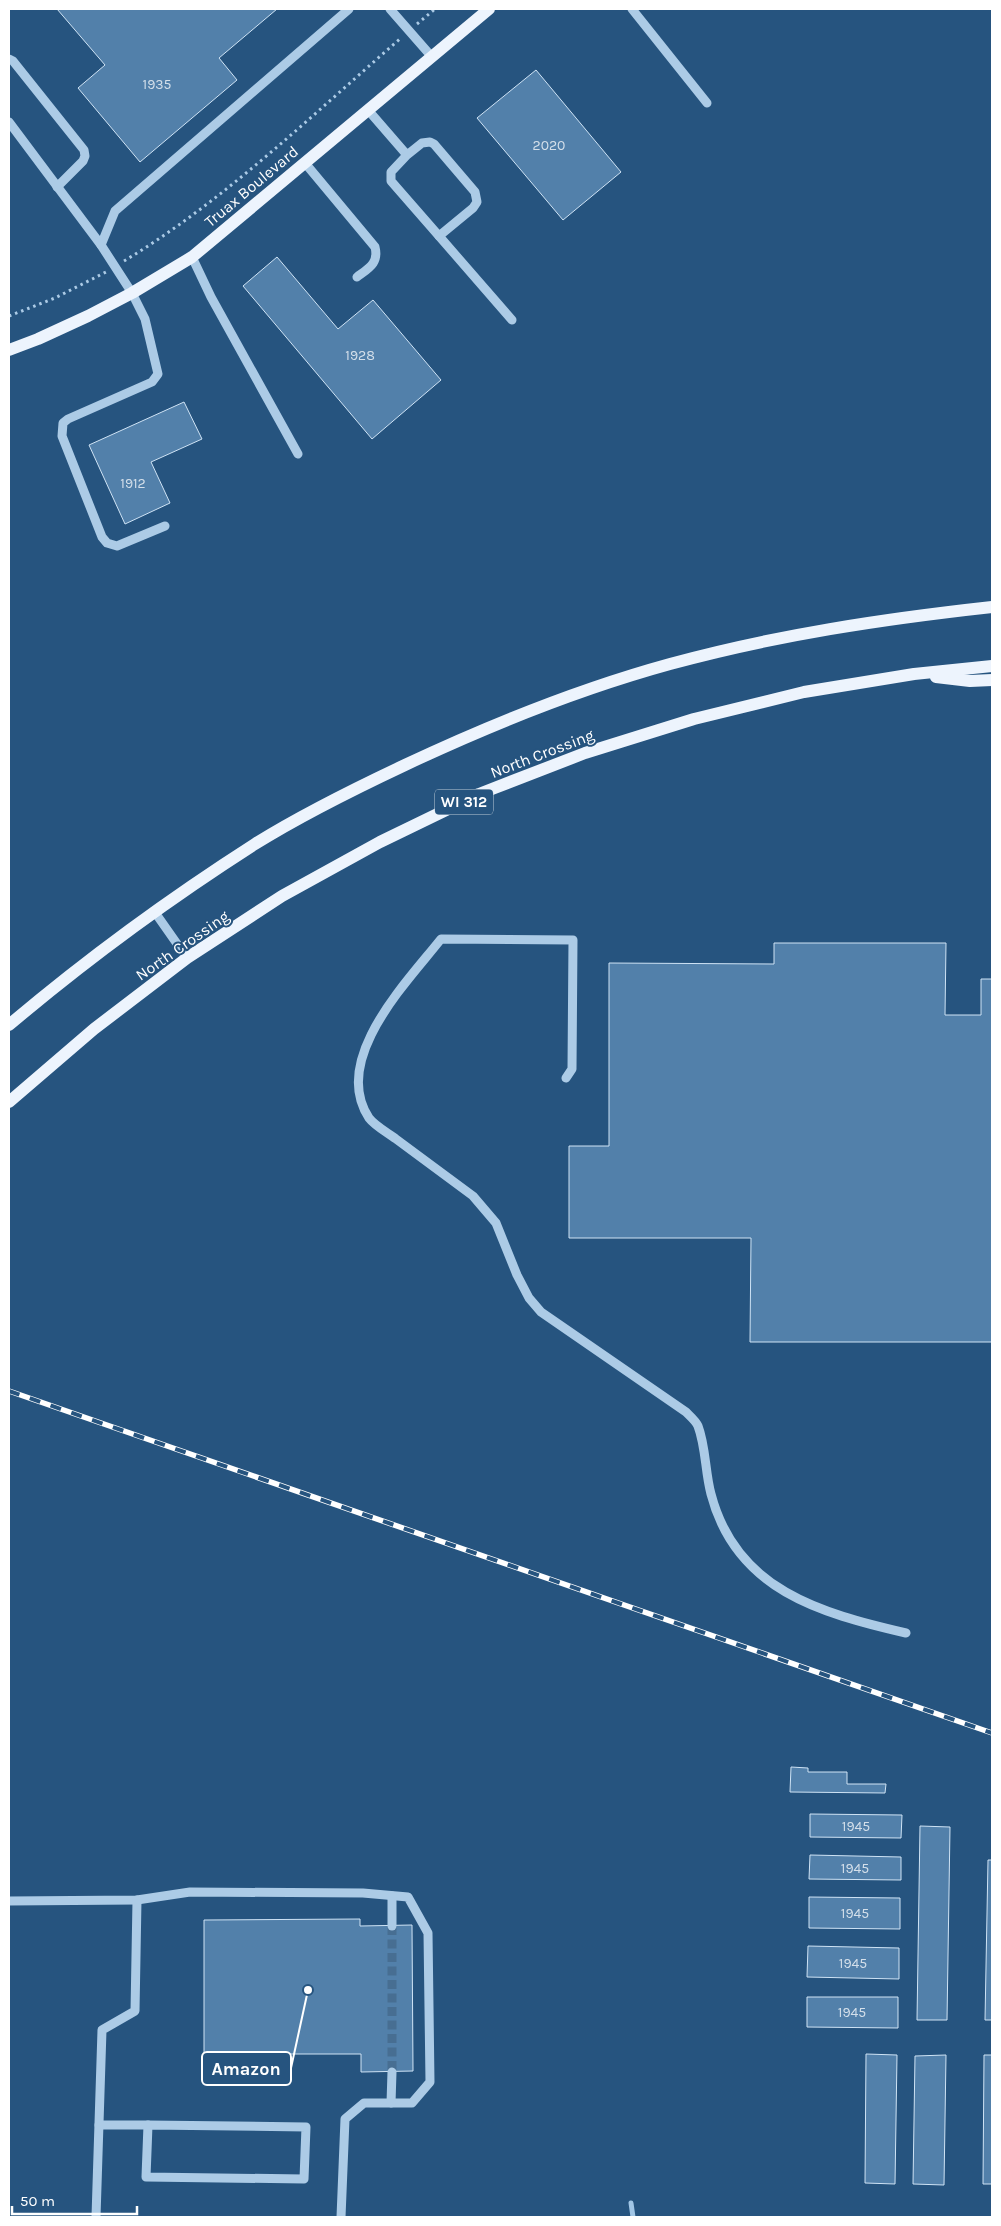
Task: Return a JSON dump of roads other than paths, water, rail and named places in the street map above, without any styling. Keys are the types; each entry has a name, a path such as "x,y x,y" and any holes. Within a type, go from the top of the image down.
{"main road":[{"name":"Truax Boulevard","path":"9,350 38,339 132,293 192,257 489,9"},
{"path":"9,1025 73,971 154,912 257,843 352,790 456,741 561,699 669,664 780,638 892,618 992,607"},
{"name":"North Crossing","path":"9,1102 94,1029 187,958 282,896 380,842 488,791 585,753 694,719 804,692 914,674 992,666"},
{"path":"914,674 970,681 992,680"}],"lane":[{"path":"101,245 115,211 349,9"},
{"path":"390,9 432,56"},
{"path":"632,9 706,102"},
{"path":"9,59 13,60 84,150 85,156 83,161 57,187"},
{"path":"368,110 407,155"},
{"path":"9,122 101,245 132,293 145,320 158,368 156,379 152,382 68,419 63,423 62,436 102,537 107,543 117,546 165,526"},
{"path":"439,236 473,208 477,202 477,197 430,142 422,143 391,172 391,181 512,320"},
{"path":"305,162 376,247 378,256 373,265 357,277"},
{"path":"192,257 225,323 298,454"},
{"path":"154,912 187,958"},
{"path":"566,1078 572,1069 573,940 441,939 378,1019 366,1044 359,1072 360,1096 370,1119 473,1196 486,1210 496,1223 517,1275 529,1298 541,1312 686,1412 698,1425 711,1494 724,1531 747,1562 772,1583 810,1606 846,1619 906,1633"},
{"path":"9,1901 137,1900 190,1892 362,1893 408,1897 428,1933 430,2082 412,2103 364,2103 345,2119 341,2217"},
{"path":"392,1896 392,1926"},
{"path":"96,2217 102,2030 135,2011 137,1900"},
{"path":"391,2103 392,2072"},
{"path":"99,2125 148,2125 306,2127 304,2179 146,2177 148,2125"}],"waterway":[{"path":"631,2203 633,2217"}],"tunnel":[{"path":"392,1926 392,2072"}],"railway":[{"path":"9,1391 992,1733"}],"place":[{"name":"Amazon","path":"308,1990"}]}
